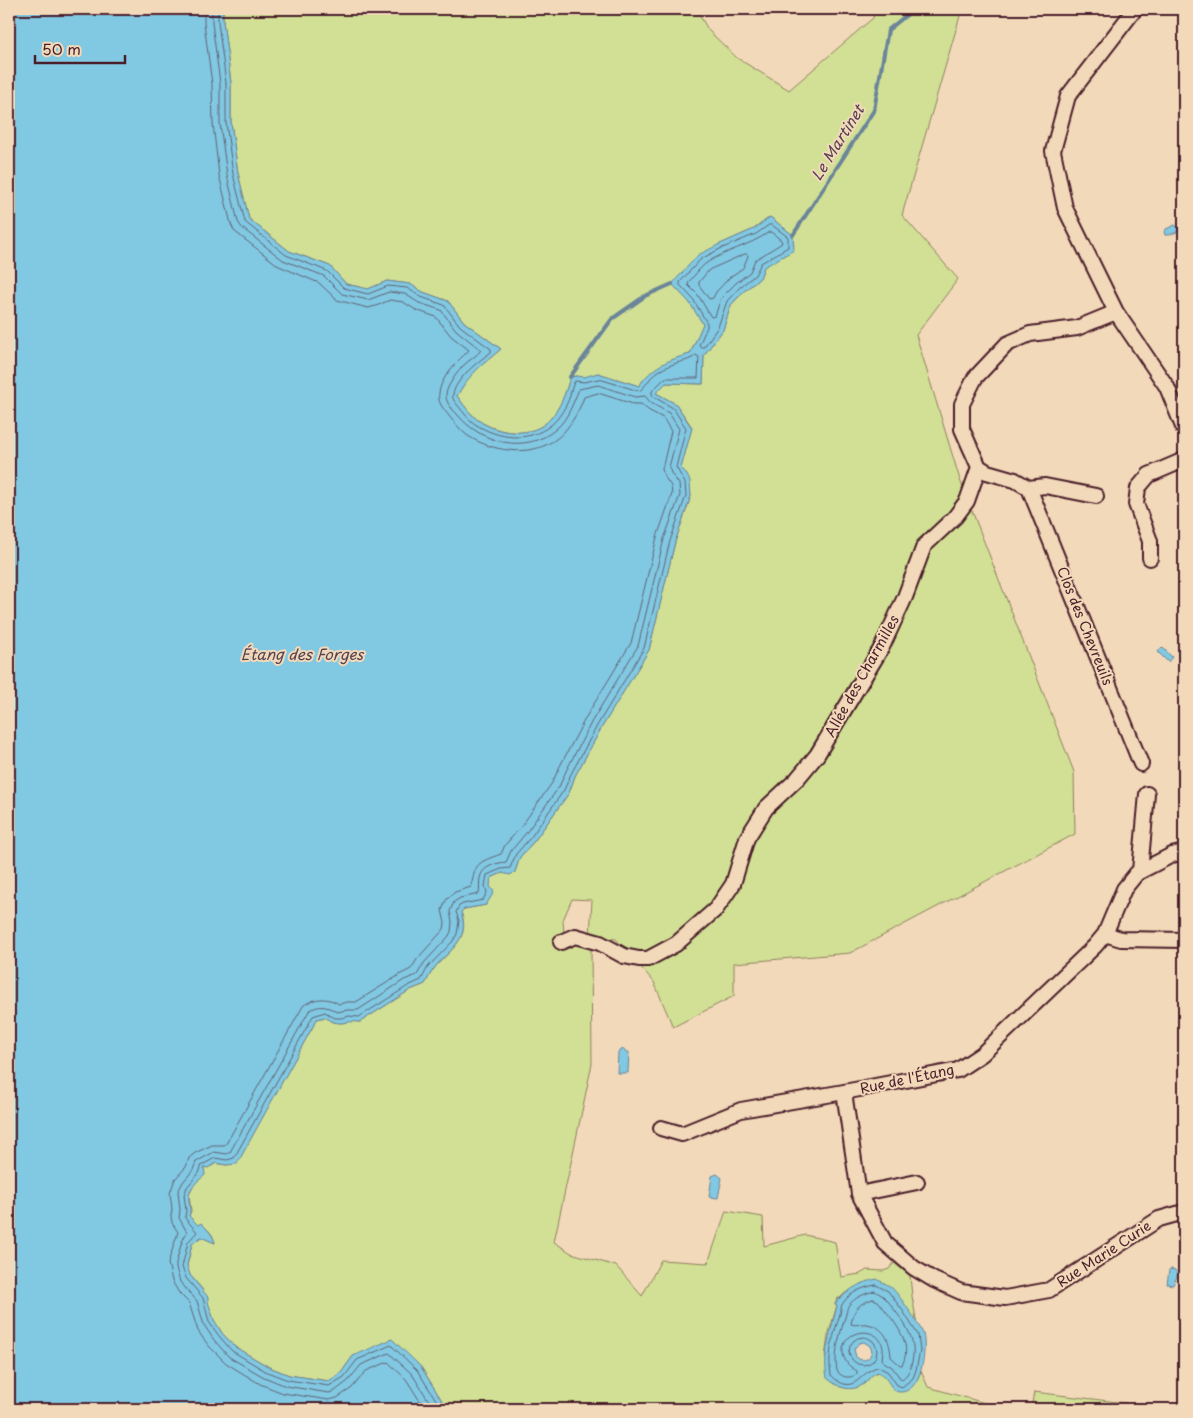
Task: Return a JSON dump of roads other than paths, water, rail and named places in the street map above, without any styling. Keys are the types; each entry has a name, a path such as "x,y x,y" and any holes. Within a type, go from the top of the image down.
{"street":[{"path":"1135,9 1068,96 1053,152 1064,208 1116,312 1167,388 1184,429"},
{"path":"1096,496 1045,486 1029,488 1015,480 987,472 979,467 962,429 962,404 975,378 1007,344 1030,334 1077,328 1116,312"},
{"path":"1150,558 1150,541 1136,504 1138,488 1148,474 1184,460"},
{"name":"Allée des Charmilles","path":"561,942 575,936 600,943 624,956 648,959 676,944 716,909 732,884 747,838 766,808 797,779 817,755 882,647 905,597 924,546 955,518 967,501 979,467"},
{"name":"Clos des Chevreuils","path":"1029,488 1141,764"},
{"path":"1140,871 1147,794"},
{"name":"Rue de l'Étang","path":"661,1128 682,1134 741,1110 958,1070 982,1054 1095,946 1105,934 1124,889 1137,872 1172,855 1184,852"},
{"path":"1105,934 1122,939 1184,940"},
{"name":"Rue Marie Curie","path":"844,1092 859,1194 885,1243 914,1268 934,1280 961,1292 1005,1298 1049,1290 1159,1219 1184,1212"},
{"path":"859,1194 918,1182"}],"water":[{"name":"Étang des Forges","path":"9,9 223,9 231,83 231,122 238,173 249,219 289,251 330,266 346,284 368,289 387,281 410,284 423,292 448,301 464,322 501,349 471,376 457,396 475,418 495,429 525,432 543,425 550,419 560,404 570,377 584,377 598,373 639,386 649,373 661,365 690,354 703,324 689,302 672,284 698,255 754,229 770,217 793,235 794,250 764,267 760,278 731,305 723,330 704,355 703,384 666,383 656,393 676,404 692,428 681,468 690,481 691,496 675,542 649,650 602,727 575,776 569,793 535,840 520,857 515,872 510,875 502,873 491,878 490,886 494,892 486,905 464,909 461,912 463,931 460,938 433,970 425,984 410,990 360,1022 338,1023 325,1017 317,1019 237,1164 226,1165 216,1163 208,1168 204,1167 205,1175 195,1184 190,1192 189,1216 198,1225 201,1223 206,1228 212,1235 215,1243 201,1237 192,1244 187,1265 190,1275 208,1297 214,1320 222,1333 235,1347 269,1367 289,1375 329,1381 341,1373 353,1356 392,1339 421,1367 444,1404 451,1409 9,1409"},
{"path":"1175,225 1179,228 1177,232 1165,235 1166,229"},
{"path":"1162,647 1172,657 1168,662 1158,652"},
{"path":"622,1049 629,1052 628,1073 617,1073 618,1052"},
{"path":"717,1174 722,1178 718,1198 709,1197 712,1176"},
{"path":"1169,1270 1175,1270 1178,1274 1173,1285 1167,1284"},
{"path":"877,1279 894,1290 914,1317 923,1334 924,1350 921,1369 913,1386 907,1391 896,1391 885,1377 878,1372 861,1386 851,1389 836,1385 827,1378 826,1359 828,1341 837,1305 835,1304 839,1298 853,1288 862,1283","holes":["864,1342 870,1346 872,1351 867,1359 863,1360 856,1357 854,1349 859,1343"]}],"waterway":[{"name":"Le Martinet","path":"793,235 874,110 888,30 914,9"},
{"name":"Le Martinet","path":"570,377 612,319 645,296 672,284"}]}
